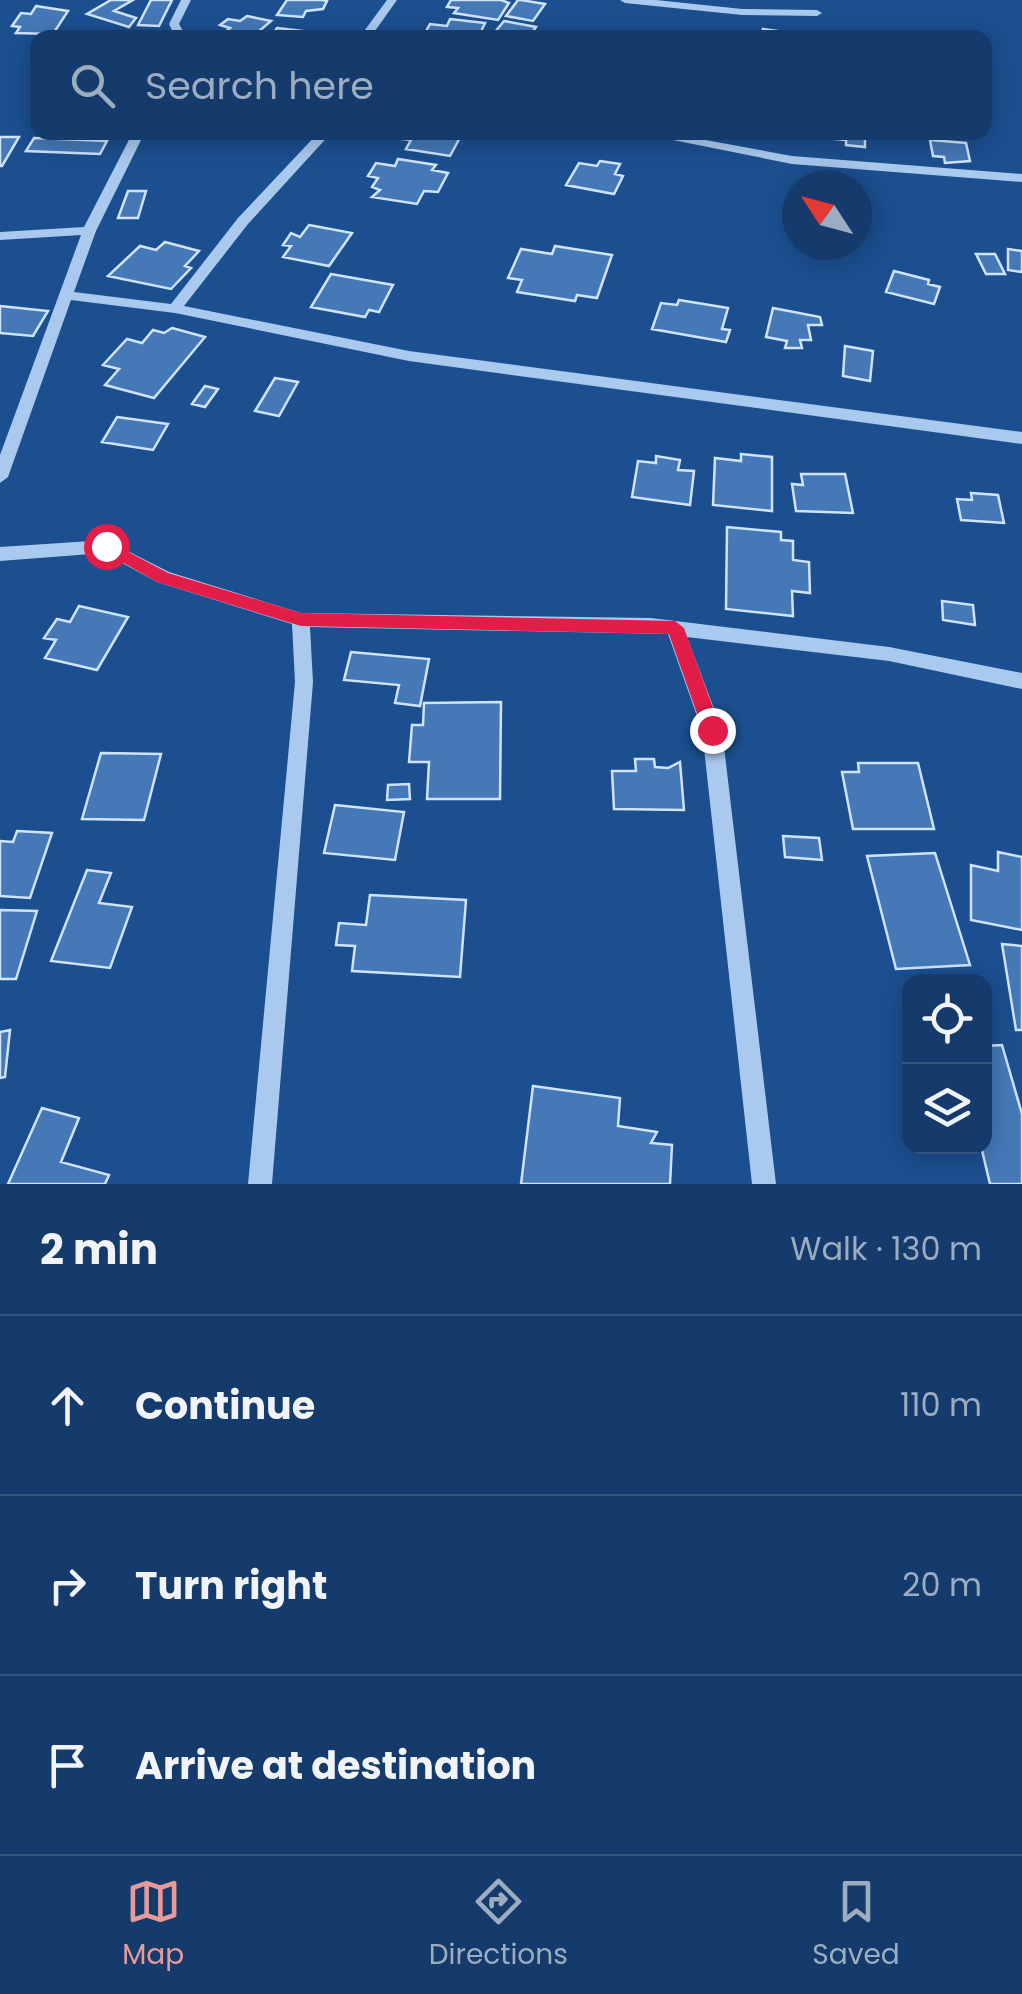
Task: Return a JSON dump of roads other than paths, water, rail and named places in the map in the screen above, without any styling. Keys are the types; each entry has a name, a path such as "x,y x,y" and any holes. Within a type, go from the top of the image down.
{"street":[{"path":"177,30 174,24 186,0"},
{"path":"370,30 392,0"},
{"path":"626,0 742,12 818,12"},
{"path":"0,477 89,232 135,140"},
{"path":"175,309 242,221 318,140"},
{"path":"683,140 792,160 1022,178"},
{"path":"0,236 89,232"},
{"path":"67,295 175,309 410,356 1022,438"},
{"path":"0,554 106,546 163,578 301,620 675,628 889,654 1022,680"},
{"path":"260,1184 304,682 301,620"},
{"path":"675,628 712,730 764,1184"}]}
